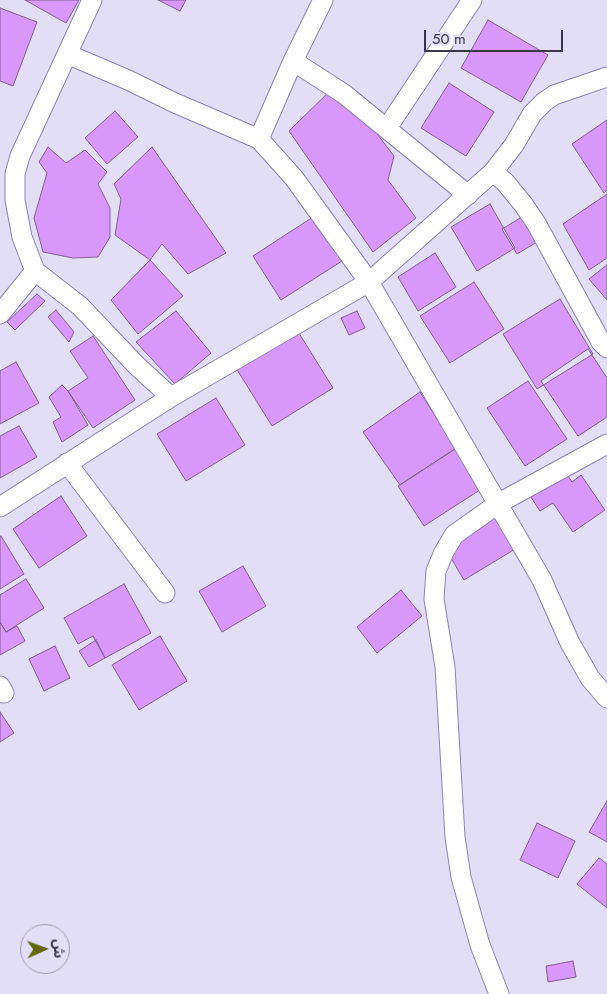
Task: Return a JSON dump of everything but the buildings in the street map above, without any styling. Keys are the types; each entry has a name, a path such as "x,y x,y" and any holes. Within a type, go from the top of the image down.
{"street":[{"path":"92,0 20,156 15,174 15,200 20,228 35,271 80,306 137,366 171,397"},
{"path":"259,139 293,61 323,0"},
{"path":"387,128 472,0"},
{"path":"67,54 259,139 294,178 369,282 542,580 570,643 590,678 607,698"},
{"path":"293,61 344,94 468,195"},
{"path":"0,507 171,397 369,282 493,172 514,145 532,114 544,102 554,95 607,77"},
{"path":"493,172 505,182 532,217 601,342 607,348"},
{"path":"0,314 35,271"},
{"path":"499,994 480,945 461,877 454,821 445,667 434,599 436,571 454,535 498,503 607,444"},
{"path":"67,463 164,593"}]}
